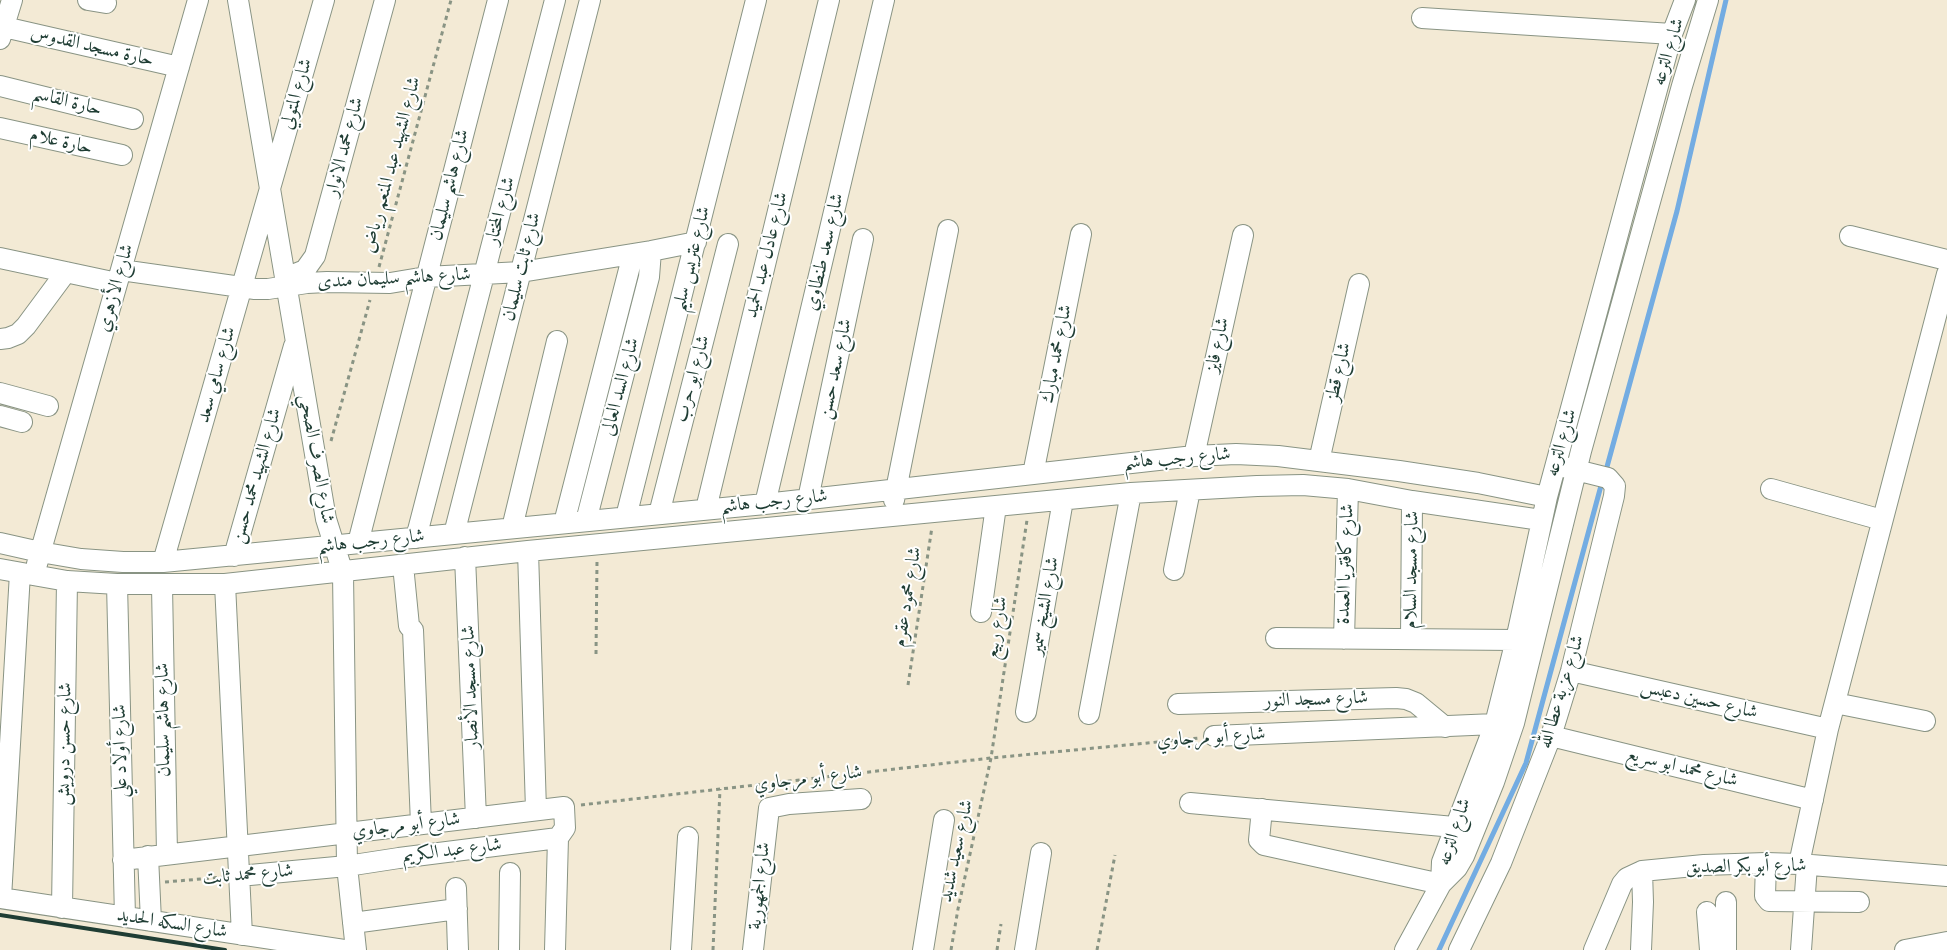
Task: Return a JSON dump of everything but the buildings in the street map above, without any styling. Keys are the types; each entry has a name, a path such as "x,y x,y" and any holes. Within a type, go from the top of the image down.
{"street":[{"path":"2,33 12,0"},
{"name":"شارع الأزهري","path":"27,574 40,552 198,0"},
{"name":"شارع الصرف الصحي","path":"238,0 326,519 343,573 347,866 356,950"},
{"path":"242,27 250,0"},
{"name":"شارع المتولي","path":"270,187 324,0"},
{"name":"شارع محمد الانوار","path":"286,282 305,270 315,256 385,0"},
{"name":"شارع هاشم سليمان","path":"358,544 498,0"},
{"name":"شارع المختار","path":"416,538 555,0"},
{"name":"شارع ثابت سليمان","path":"454,534 590,0"},
{"name":"شارع عتريس سليم","path":"626,517 756,0"},
{"name":"شارع عادل عبد الحميد","path":"706,509 829,0"},
{"name":"شارع سعد طنطاوي","path":"765,504 884,0"},
{"name":"شارع الترعه","path":"1441,884 1442,862 1495,724 1516,640 1546,497 1556,466 1672,34 1685,0"},
{"name":"شارع الترعه","path":"1405,950 1441,884 1457,868 1464,856 1494,782 1514,723 1582,472 1582,451 1682,86 1708,0"},
{"path":"1422,18 1672,34"},
{"name":"حارة مسجد القدوس","path":"2,33 179,67"},
{"name":"حارة القاسم","path":"0,86 134,119"},
{"name":"حارة علام","path":"0,128 122,156"},
{"name":"شارع سامي سعد","path":"163,562 270,187"},
{"path":"890,516 948,230"},
{"name":"شارع محمد مبارك","path":"1033,474 1081,234"},
{"name":"شارع فايز","path":"1194,456 1243,235"},
{"path":"1850,236 1947,260"},
{"name":"شارع سعد حسن","path":"808,499 863,239"},
{"name":"شارع هاشم سليمان مندى","path":"0,258 66,272 268,289 286,282 374,284 426,277 521,272 696,242"},
{"name":"شارع ابو حرب","path":"658,514 728,244"},
{"path":"564,523 642,252"},
{"name":"شارع السد العالى","path":"586,522 649,278 642,252"},
{"path":"0,339 18,334 26,326 66,272"},
{"path":"1801,950 1805,902 1803,864 1813,800 1828,729 1947,274"},
{"name":"شارع قطز","path":"1326,487 1326,462 1359,284"},
{"name":"شارع الشهيد محمد حسن","path":"234,556 295,339"},
{"path":"512,528 557,341"},
{"path":"0,393 48,406"},
{"path":"0,416 22,422"},
{"name":"شارع رجب هاشم","path":"0,543 82,559 163,562 765,504 1194,456 1236,454 1278,456 1478,483 1546,497"},
{"name":"شارع عزبة عطا الله","path":"1459,950 1501,863 1551,736 1571,671 1615,491 1615,486 1608,478 1556,466"},
{"name":"شارع رجب هاشم","path":"0,569 67,581 162,586 225,584 343,573 465,557 1131,493 1303,485 1348,489 1412,501 1541,520"},
{"name":"شارع كافتريا العمدة","path":"1344,639 1348,489"},
{"path":"1771,489 1882,520"},
{"path":"1174,570 1190,490"},
{"path":"1089,714 1131,493"},
{"name":"شارع الشيخ سمير","path":"1026,712 1063,500"},
{"name":"شارع مسجد السلام","path":"1411,639 1412,501"},
{"path":"981,612 996,506"},
{"path":"528,551 536,810"},
{"name":"شارع مسجد الأنصار","path":"465,557 476,818"},
{"path":"403,565 409,626 414,630 421,824"},
{"path":"0,898 8,632 27,574"},
{"name":"شارع حسن درويش","path":"62,908 67,581"},
{"name":"شارع أولاد علي","path":"117,584 124,917"},
{"path":"225,584 242,935"},
{"name":"شارع هاشم سليمان","path":"151,921 149,883 158,855 162,586"},
{"path":"1276,638 1516,640"},
{"name":"شارع حسين دعبس","path":"1571,671 1828,729"},
{"name":"شارع مسجد النور","path":"1178,704 1396,698 1416,703 1445,726"},
{"path":"1835,703 1925,721"},
{"name":"شارع أبو مرجاوي","path":"1214,736 1495,724"},
{"name":"شارع محمد ابو سريع","path":"1551,736 1813,800"},
{"name":"شارع الجمهورية","path":"753,950 770,808 861,799"},
{"path":"1190,803 1454,827"},
{"path":"555,950 558,838 564,828 564,807"},
{"name":"شارع أبو مرجاوي","path":"123,860 564,807"},
{"path":"1262,809 1259,840 1264,845 1441,884"},
{"path":"923,950 944,820"},
{"path":"681,950 688,837"},
{"name":"شارع عبد الكريم","path":"347,866 558,838"},
{"path":"1025,950 1041,853"},
{"path":"1766,863 1765,896 1771,902 1859,902"},
{"name":"شارع أبو بكر الصديق","path":"1594,950 1622,884 1627,878 1642,871 1704,865 1766,863 1803,864 1947,876"},
{"name":"شارع محمد ثابت","path":"239,876 347,866"},
{"path":"1641,950 1642,871"},
{"path":"509,950 510,873"},
{"path":"456,888 458,950"},
{"name":"شارع السكه الحديد","path":"0,898 344,950"},
{"path":"1726,902 1726,950"},
{"path":"353,923 457,909"},
{"path":"1707,912 1710,950"},
{"path":"1905,950 1947,942"}],"path":[{"name":"شارع الشهيد عبد المنعم رياض","path":"330,444 451,0"},
{"name":"شارع ربيع","path":"991,758 1030,503"},
{"name":"شارع محمود عقرم","path":"908,685 935,512"},
{"path":"596,654 597,545"},
{"name":"شارع أبو مرجاوي","path":"564,807 991,758 1214,736"},
{"name":"شارع سعيد شديد","path":"951,950 991,758"},
{"path":"713,950 720,789"},
{"path":"1097,950 1115,855"},
{"name":"شارع محمد ثابت","path":"149,883 239,876"},
{"path":"997,950 1001,924"}],"waterway":[{"path":"1605,474 1677,211 1726,0"},
{"path":"1439,950 1526,763 1602,482"}],"railway":[{"path":"0,915 225,950"}]}
